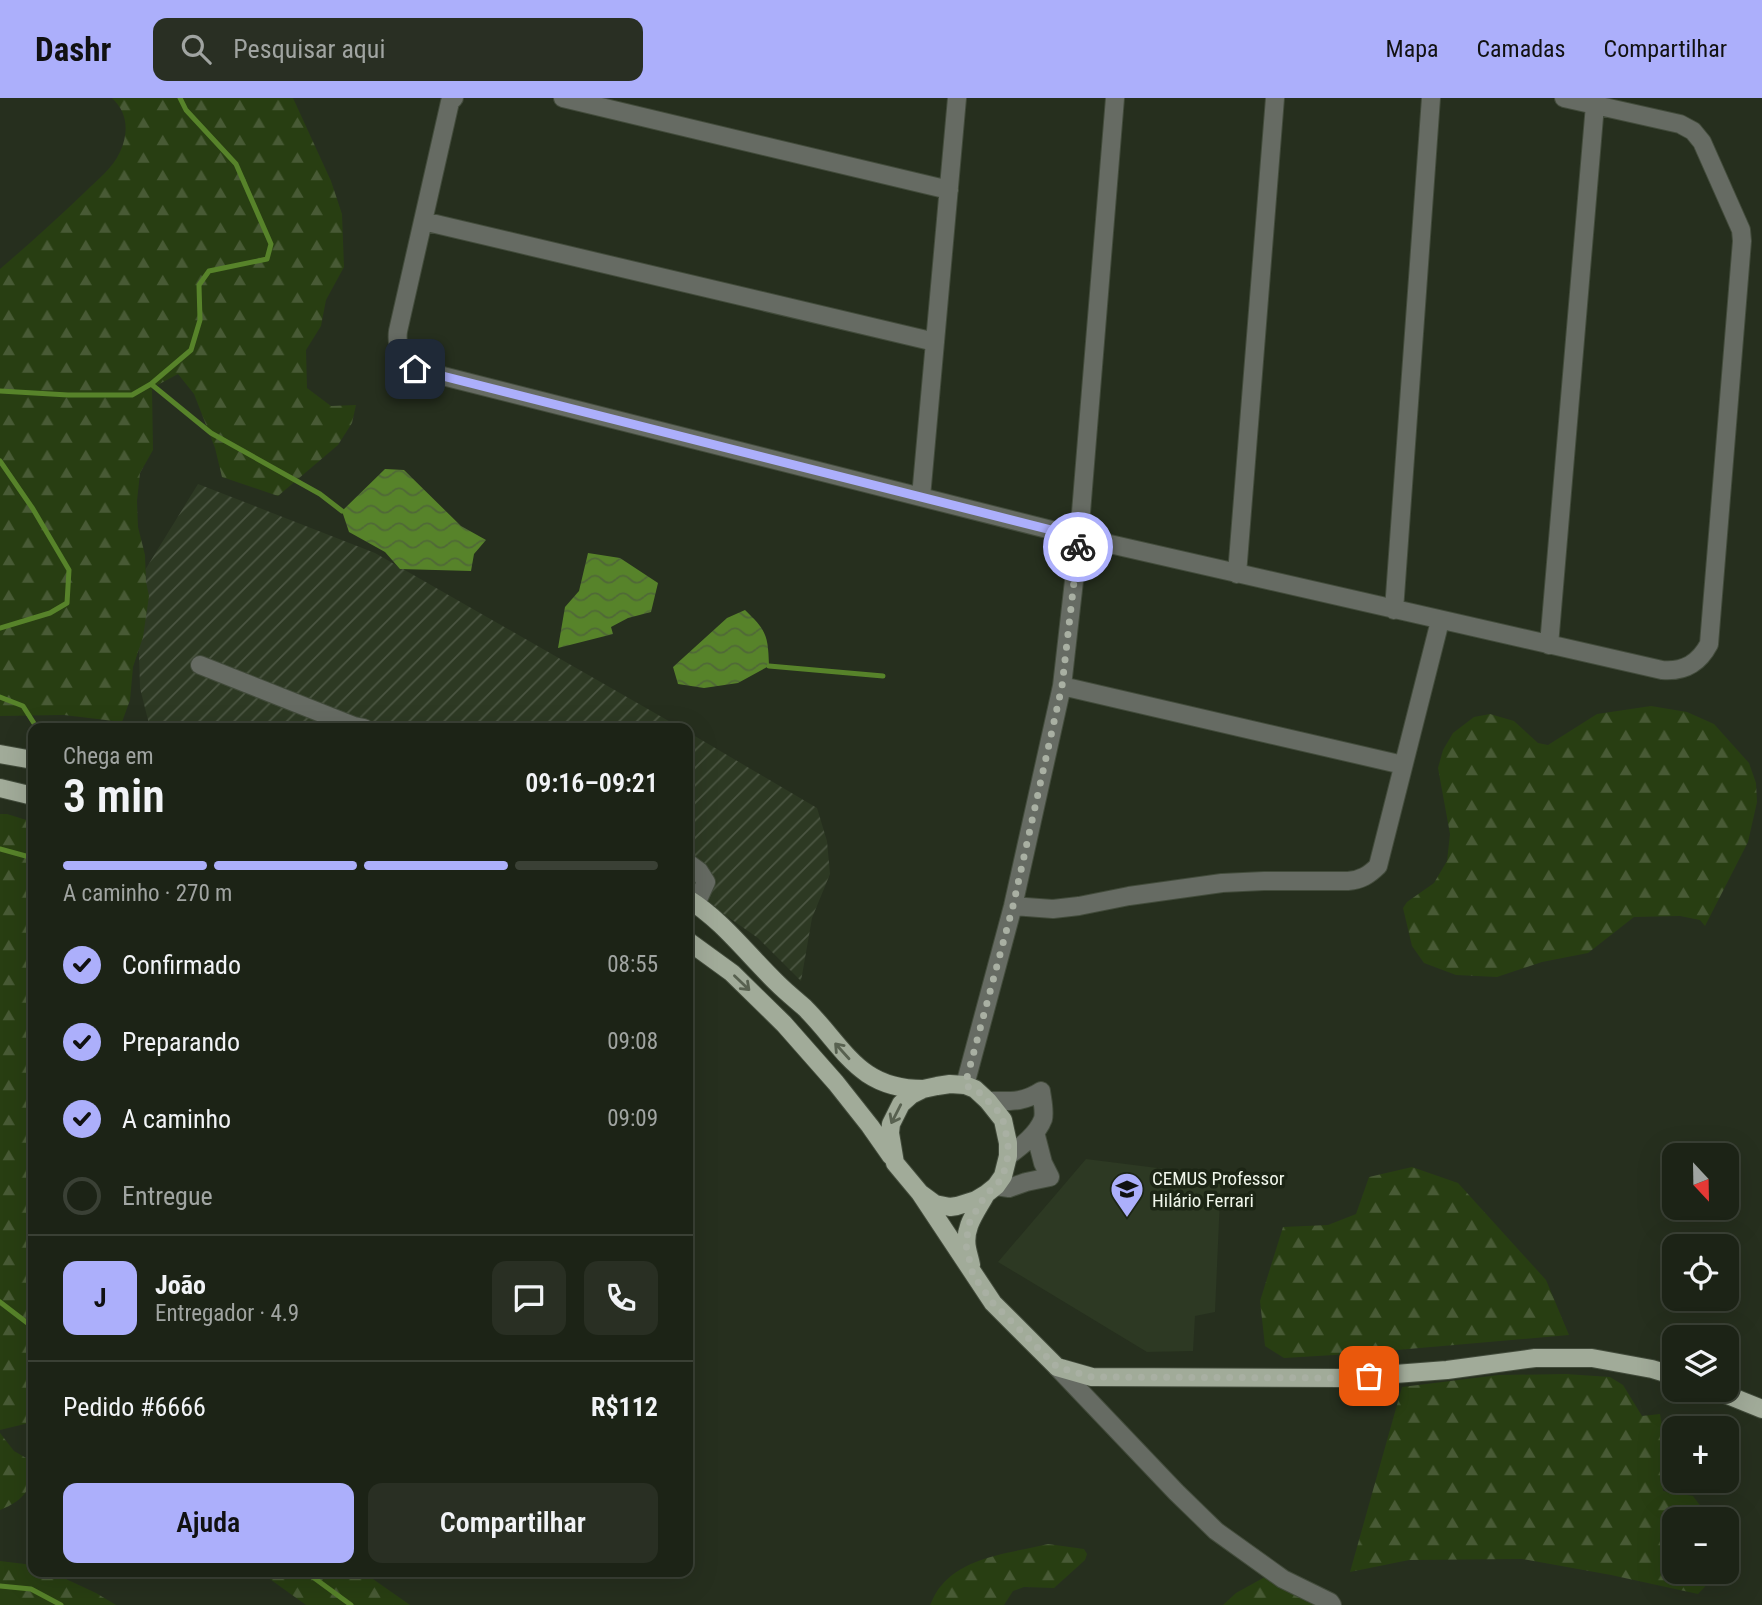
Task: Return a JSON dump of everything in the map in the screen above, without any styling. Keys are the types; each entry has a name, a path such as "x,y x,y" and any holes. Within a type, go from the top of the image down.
{"main road":[{"path":"0,754 28,759"},
{"path":"0,788 28,795"},
{"path":"693,902 806,1009 858,1068 880,1082 894,1087 923,1089 950,1084 965,1085 980,1093 997,1110 1003,1120 1008,1156 1003,1176 970,1221 966,1245 973,1275"},
{"path":"693,945 732,973 784,1024 836,1083 895,1163 920,1192 993,1303 1057,1367 1092,1377 1343,1378 1447,1370 1535,1358 1592,1358 1662,1372"},
{"path":"895,1163 891,1124 901,1104 923,1089"},
{"path":"920,1192 935,1204 950,1207 963,1204 991,1190"},
{"path":"1739,1400 1762,1409"}],"street":[{"path":"454,98 450,102 396,340 407,363 415,369 1079,537 1440,621 1672,671 1682,669 1699,659 1709,644 1741,230 1702,142 1693,131 1681,124 1564,98"},
{"path":"563,98 949,190"},
{"path":"921,497 957,98"},
{"path":"965,1085 1013,906 1062,686 1079,537 1115,98"},
{"path":"1237,574 1275,98"},
{"path":"1394,610 1431,98"},
{"path":"1549,645 1595,105"},
{"path":"423,221 935,342"},
{"path":"1013,906 1054,909 1222,883 1278,880 1348,881 1367,876 1378,866 1440,621"},
{"path":"200,665 346,723"},
{"path":"1062,686 1403,765"},
{"path":"693,867 706,882 693,900"},
{"path":"988,1101 1028,1099 1041,1091 1043,1118 1035,1132 1008,1156"},
{"path":"991,1190 1050,1177 1043,1163 1035,1132"},
{"path":"1057,1367 1216,1531 1283,1579 1332,1605"}],"shaded area":[{"path":"198,484 375,553 672,723 149,723 140,688 137,583"},
{"path":"693,735 817,808 827,841 830,874 812,918 801,981 758,938 718,910 693,887"},
{"name":"CEMUS Professor Hilário Ferrari","path":"1086,1159 1221,1176 1215,1312 1195,1316 1193,1351 1147,1352 998,1262"}],"green space":[{"path":"112,98 293,98 331,181 342,214 344,267 326,300 321,326 306,350 307,388 331,406 356,405 352,423 338,445 278,496 222,477 215,448 194,394 178,374 152,388 153,450 140,473 137,501 138,527 145,555 149,596 143,637 133,667 130,700 122,722 64,715 0,716 0,269 100,178 117,158 126,130 124,116"},
{"path":"1651,706 1687,712 1714,724 1749,763 1756,783 1757,802 1748,842 1705,926 1700,920 1680,916 1634,917 1588,953 1542,962 1497,977 1456,975 1424,963 1412,946 1403,908 1407,902 1434,883 1447,861 1450,834 1438,768 1443,750 1453,733 1474,717 1490,714 1514,721 1538,743 1548,745 1597,714"},
{"path":"0,814 7,814 28,820 28,1423 0,1430"},
{"path":"1412,1167 1458,1183 1546,1280 1569,1335 1284,1358 1265,1346 1260,1301 1283,1227 1328,1225 1356,1214 1369,1177"},
{"path":"1566,1374 1610,1377 1623,1385 1642,1416 1660,1414 1662,1493 1693,1496 1701,1507 1662,1507 1662,1584 1708,1584 1698,1594 1522,1559 1409,1560 1350,1572 1402,1387 1499,1375"},
{"path":"0,1433 14,1451 28,1459 28,1488 16,1502 0,1510"},
{"path":"1048,1544 1084,1549 1087,1554 1085,1560 1054,1588 1024,1587 1013,1591 1004,1605 930,1605 939,1588 963,1568 990,1557"},
{"path":"0,1561 28,1564 28,1577 62,1577 116,1605 0,1605"},
{"path":"1272,1573 1331,1605 1223,1605 1236,1593"},
{"path":"267,1577 370,1577 410,1605 306,1605"}],"water":[{"path":"385,469 404,470 461,526 486,540 474,554 471,571 400,569 385,552 349,532 342,511"},
{"path":"588,553 620,558 658,583 651,612 628,618 611,627 613,634 558,648 565,607 579,591"},
{"path":"745,610 765,635 769,666 738,683 704,688 678,684 673,667 727,618"}],"waterway":[{"path":"0,391 132,395 151,384 191,350 200,320 199,285 209,271 267,259 271,244 236,164 186,110 180,98"},
{"path":"151,384 211,433 320,494 342,511"},
{"path":"0,461 33,509 69,570 67,603 50,613 0,628"},
{"path":"769,666 883,676"},
{"path":"0,697 23,706 34,723"},
{"path":"0,849 28,857"},
{"path":"0,1302 28,1323"},
{"path":"313,1577 351,1605"},
{"path":"0,1586 31,1589 61,1605"}],"way so far":[{"path":"1078,547 1062,686 1013,906 965,1085 980,1093 997,1110 1003,1120 1008,1143 1003,1176 986,1194 970,1221 966,1245 973,1275 993,1303 1057,1367 1092,1377 1369,1376"}],"place":[{"name":"CEMUS Professor Hilário Ferrari","path":"1127,1219"}],"route":[{"path":"415,369 1079,537 1078,547"}]}
